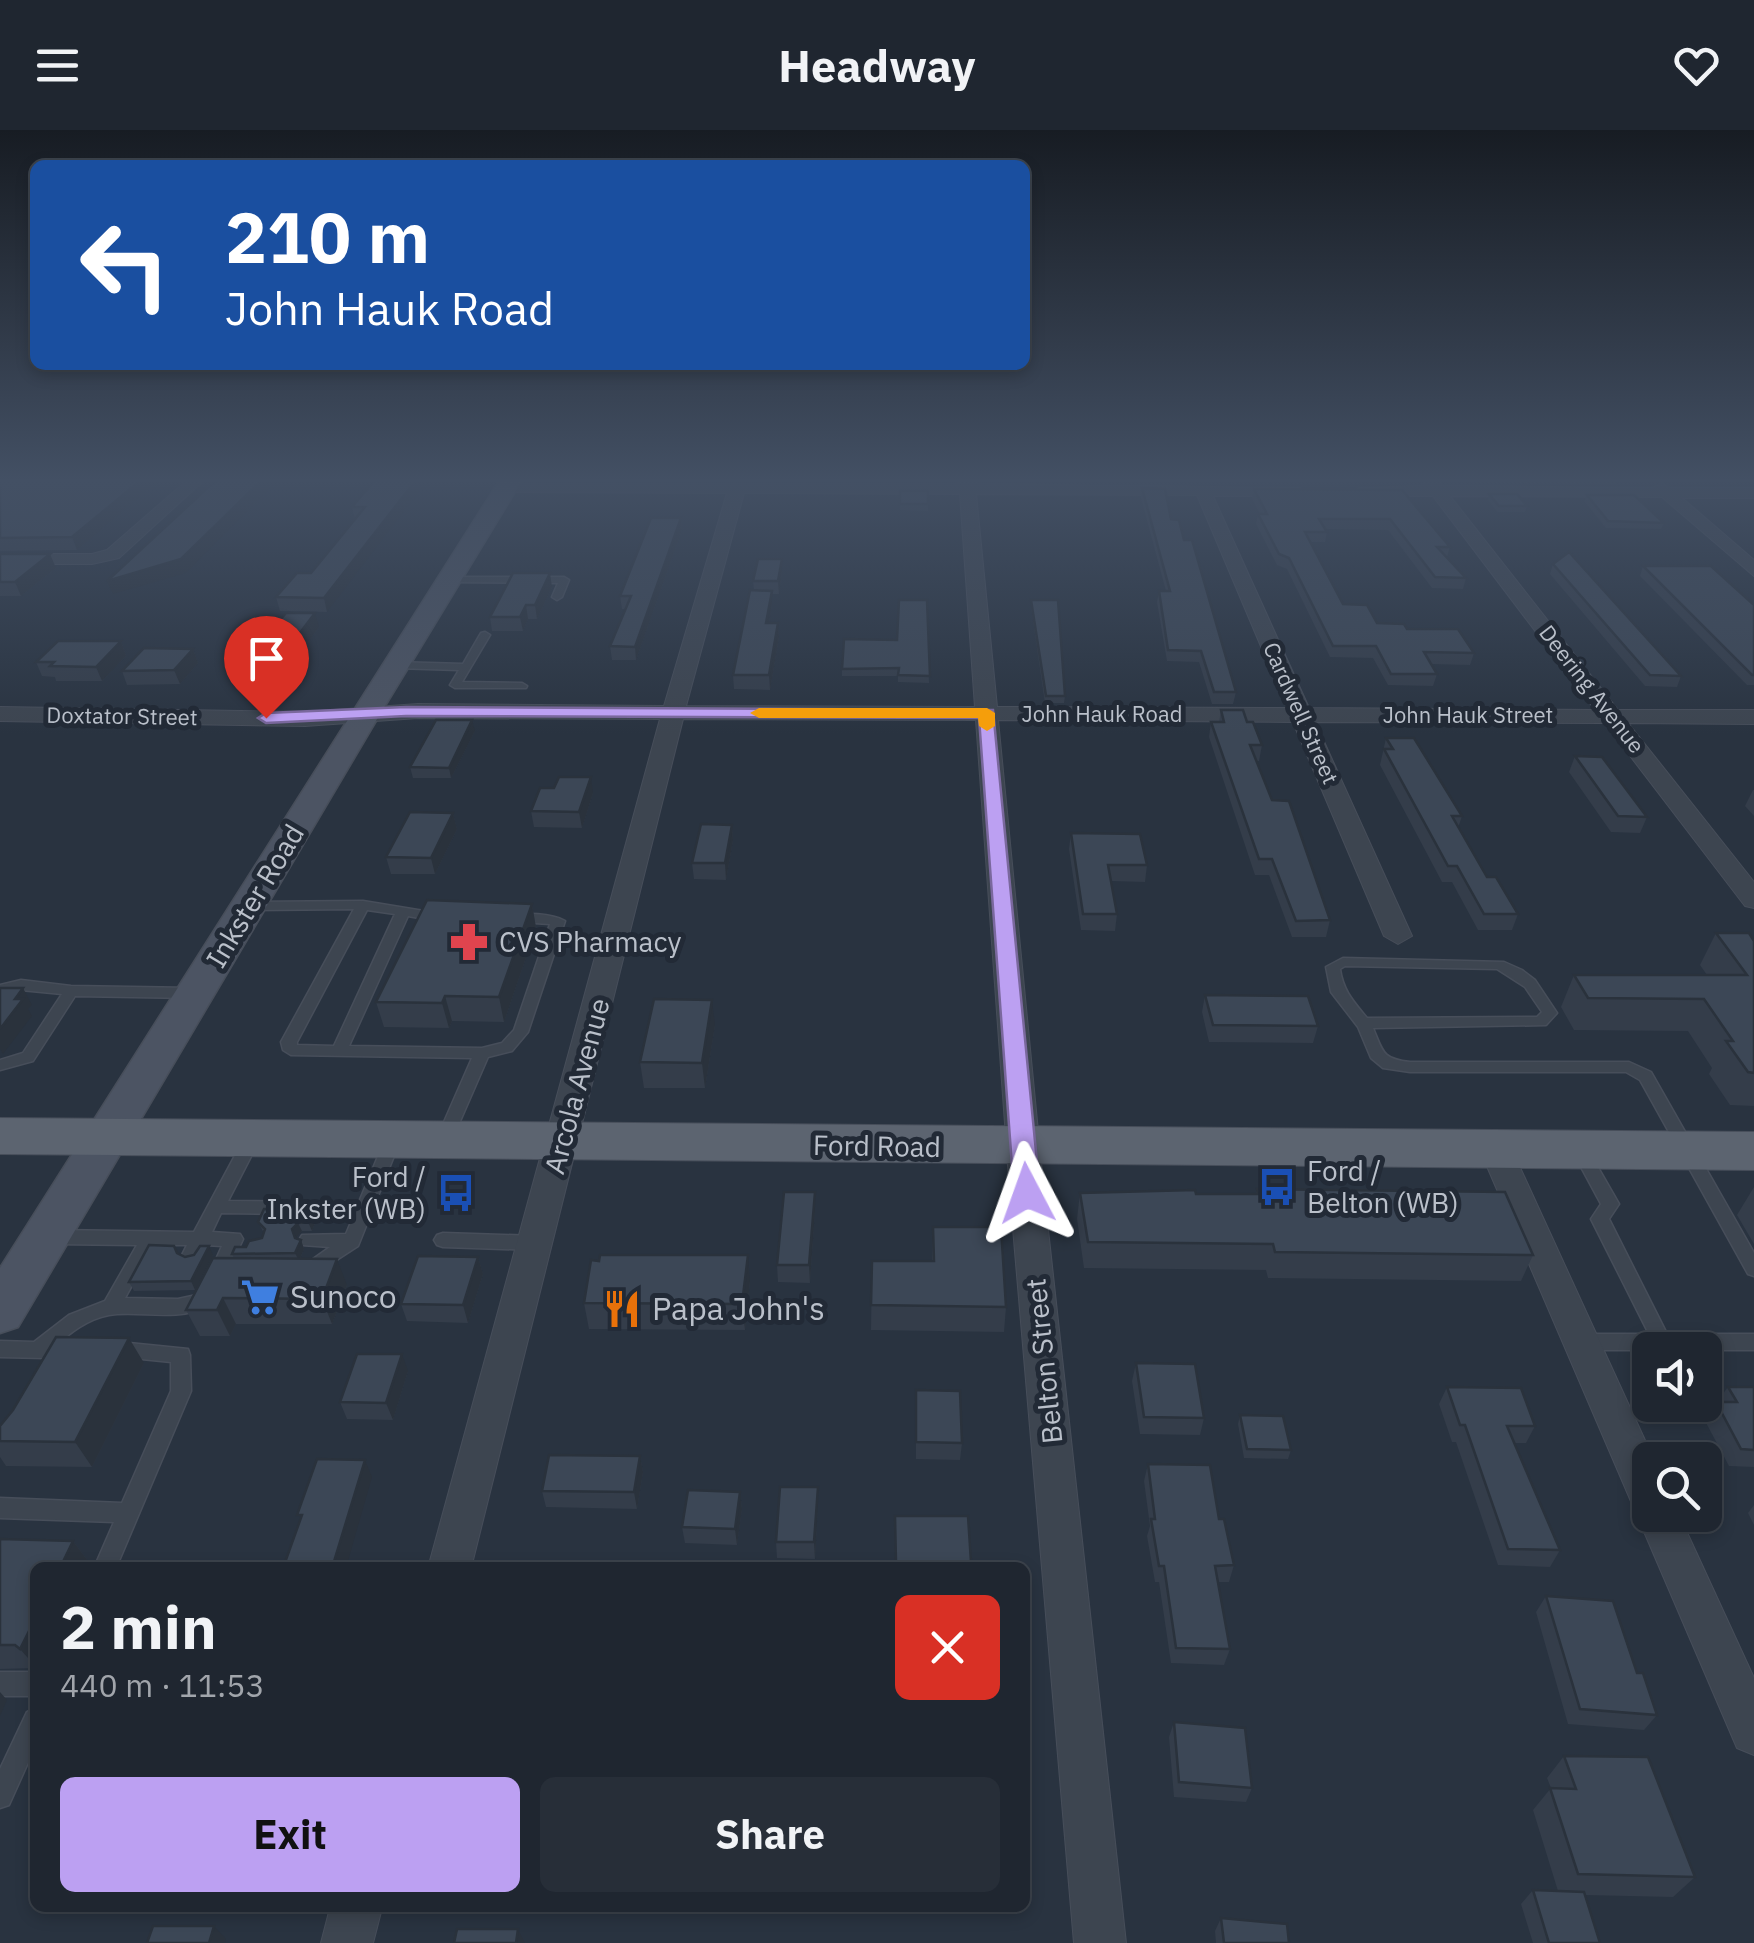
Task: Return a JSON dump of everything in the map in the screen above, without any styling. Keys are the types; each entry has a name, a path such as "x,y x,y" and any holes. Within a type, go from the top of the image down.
{"main road":[{"name":"Inkster Road","path":"0,1312 459,565"},
{"name":"Ford Road","path":"0,1136 1754,1152"}],"street":[{"name":"Arcola Avenue","path":"450,1562 715,565"},
{"name":"Belton Street","path":"974,565 1024,1148 1100,1943"},
{"name":"Cardwell Street","path":"1236,565 1398,936"},
{"name":"Deering Avenue","path":"1495,565 1754,900"},
{"name":"Doxtator Street","path":"0,714 304,718 364,714"},
{"name":"John Hauk Road","path":"364,714 1302,714"},
{"name":"John Hauk Street","path":"1302,714 1754,717"},
{"path":"1496,1150 1632,1457"},
{"path":"1666,1532 1754,1731"},
{"path":"347,1943 355,1912"}],"lane":[{"path":"449,580 564,580 557,597"},
{"path":"485,636 455,685 522,686"},
{"path":"395,664 466,666"},
{"path":"363,905 289,1042 291,1050 482,1053 508,1046 522,1032 558,921 498,918"},
{"path":"250,906 363,905 402,914 445,917"},
{"path":"340,1050 402,914"},
{"path":"1364,1023 1542,1022 1550,1013 1533,983 1520,972 1499,965 1343,962 1333,966 1334,980 1345,1005 1364,1023 1376,1055 1386,1064 1628,1067 1646,1076 1754,1268"},
{"path":"0,990 20,985 71,991 196,993"},
{"path":"0,1065 28,1056 71,991"},
{"path":"444,1142 482,1053"},
{"path":"196,1246 252,1139"},
{"path":"300,1274 344,1250 352,1241 392,1141"},
{"path":"1580,1150 1610,1204 1600,1218 1657,1332"},
{"path":"216,1207 366,1209"},
{"path":"46,1237 150,1237 196,1246 234,1239 257,1240"},
{"path":"111,1307 150,1237"},
{"path":"38,1350 66,1323 111,1307 169,1299 195,1304 227,1273 234,1239"},
{"path":"308,1240 352,1241"},
{"path":"443,1240 536,1243"},
{"path":"1581,1342 1632,1342"},
{"path":"1722,1342 1754,1342"},
{"path":"0,1349 63,1350"},
{"path":"99,1350 181,1354 181,1391 108,1562"},
{"path":"0,1508 130,1514"},
{"path":"0,1684 30,1684"},
{"path":"0,1796 30,1731"}],"building":[{"path":"0,565 37,565 15,582 0,582"},
{"path":"125,565 162,565 107,581"},
{"path":"318,565 350,565 324,598 276,597 297,573 311,573"},
{"path":"632,565 664,565 635,647 610,646 631,596 620,596"},
{"path":"757,565 781,565 778,581 753,581"},
{"path":"1163,565 1199,565 1236,692 1214,692 1201,651 1168,650 1159,591 1170,591"},
{"path":"1292,565 1322,565 1343,604 1367,605 1377,623 1404,624 1407,629 1458,629 1474,653 1424,652 1437,674 1391,674 1376,646 1333,646"},
{"path":"1425,565 1453,565 1466,578 1435,577"},
{"path":"1554,565 1580,565 1681,676 1650,675"},
{"path":"1643,566 1711,566 1754,605 1754,675 1752,675"},
{"path":"513,573 550,573 535,605 526,605 520,617 490,617"},
{"path":"750,590 772,591 766,623 778,623 769,675 733,675"},
{"path":"899,600 927,600 930,676 898,675 899,668 842,669 844,639 897,640"},
{"path":"1031,600 1058,600 1065,696 1046,696"},
{"path":"286,613 315,613 268,675 234,675"},
{"path":"58,641 121,641 96,667 36,662"},
{"path":"144,648 193,649 174,670 122,671"},
{"path":"1221,710 1243,710 1247,722 1253,722 1262,745 1250,745 1272,800 1289,801 1330,920 1296,921 1272,859 1259,859 1211,722 1224,722"},
{"path":"436,720 472,720 449,768 410,767"},
{"path":"1386,738 1414,738 1462,816 1452,816 1487,877 1496,877 1518,914 1484,914 1457,866 1448,866 1384,749 1393,749"},
{"path":"1575,756 1602,757 1647,817 1618,816"},
{"path":"559,777 591,777 579,812 531,811 540,788 554,788"},
{"path":"410,812 453,813 431,858 386,857"},
{"path":"701,824 732,825 725,863 692,863"},
{"path":"1071,833 1140,834 1147,865 1108,865 1117,914 1083,914"},
{"name":"CVS Pharmacy","path":"427,900 532,904 499,997 445,996 442,1003 376,1002"},
{"path":"1716,933 1749,933 1754,941 1754,1073 1748,1072 1726,1041 1733,1041 1704,999 1588,998 1574,975 1747,975"},
{"path":"0,988 23,988 15,999 23,999 0,1029"},
{"path":"1205,995 1308,996 1318,1026 1213,1025"},
{"path":"654,999 712,1000 702,1063 640,1062"},
{"path":"1257,1189 1505,1192 1533,1255 1275,1252 1273,1244 1088,1242 1080,1193 1195,1190 1196,1194 1258,1194"},
{"path":"784,1192 815,1192 809,1265 777,1265"},
{"path":"264,1209 314,1210 308,1222 298,1223 292,1229 295,1238 301,1240 295,1253 232,1254 235,1247 246,1247 249,1241 262,1238 265,1229 258,1222"},
{"path":"933,1227 1001,1227 1006,1307 871,1305 872,1261 934,1261"},
{"path":"149,1245 174,1246 185,1257 194,1255 200,1246 209,1246 191,1281 129,1282"},
{"path":"600,1255 748,1255 742,1304 584,1303 591,1260 599,1261"},
{"path":"418,1256 478,1257 463,1305 401,1304"},
{"path":"213,1258 337,1259 322,1299 223,1298 217,1310 186,1310"},
{"path":"56,1337 129,1338 75,1442 0,1441 0,1426"},
{"path":"357,1354 402,1354 386,1403 340,1402"},
{"path":"1136,1363 1195,1364 1204,1418 1144,1417"},
{"path":"1447,1387 1521,1388 1535,1426 1507,1426 1560,1550 1508,1549 1465,1425 1460,1425"},
{"path":"1728,1387 1754,1387 1754,1450 1741,1449 1722,1413 1722,1402 1737,1402"},
{"path":"916,1390 960,1391 962,1443 916,1442"},
{"path":"1240,1415 1283,1416 1291,1450 1247,1449"},
{"path":"549,1455 640,1456 634,1492 542,1491"},
{"path":"317,1459 365,1460 334,1562 285,1562 302,1515 297,1515"},
{"path":"1148,1464 1210,1465 1219,1519 1224,1519 1234,1565 1215,1566 1230,1649 1176,1648 1164,1566 1159,1566 1151,1519 1155,1519"},
{"path":"780,1487 818,1487 814,1542 776,1542"},
{"path":"688,1490 740,1492 735,1529 682,1527"},
{"path":"895,1516 968,1516 971,1562 896,1562"},
{"path":"0,1539 73,1541 63,1562 30,1562 30,1629 20,1649 0,1645"},
{"path":"1546,1596 1613,1601 1637,1673 1643,1673 1657,1715 1580,1709"},
{"path":"1174,1722 1245,1728 1252,1788 1179,1782"},
{"path":"1564,1756 1648,1757 1695,1877 1578,1874 1550,1788 1576,1789"},
{"path":"1533,1890 1584,1892 1600,1943 1549,1943"},
{"path":"1221,1918 1287,1924 1289,1943 1224,1943"},
{"path":"153,1926 214,1926 209,1943 147,1943"},
{"path":"457,1929 518,1929 516,1943 454,1943"}],"slow traffic":[{"path":"759,713 987,713 987,726"}],"place":[{"name":"CVS Pharmacy","path":"469,942"},
{"name":"Ford / Belton (WB)","path":"1277,1187"},
{"name":"Ford / Inkster (WB)","path":"456,1193"},
{"name":"Sunoco","path":"260,1297"},
{"name":"Papa John's","path":"622,1309"}],"route":[{"path":"266,718 406,712 987,713 1027,1193"}]}
